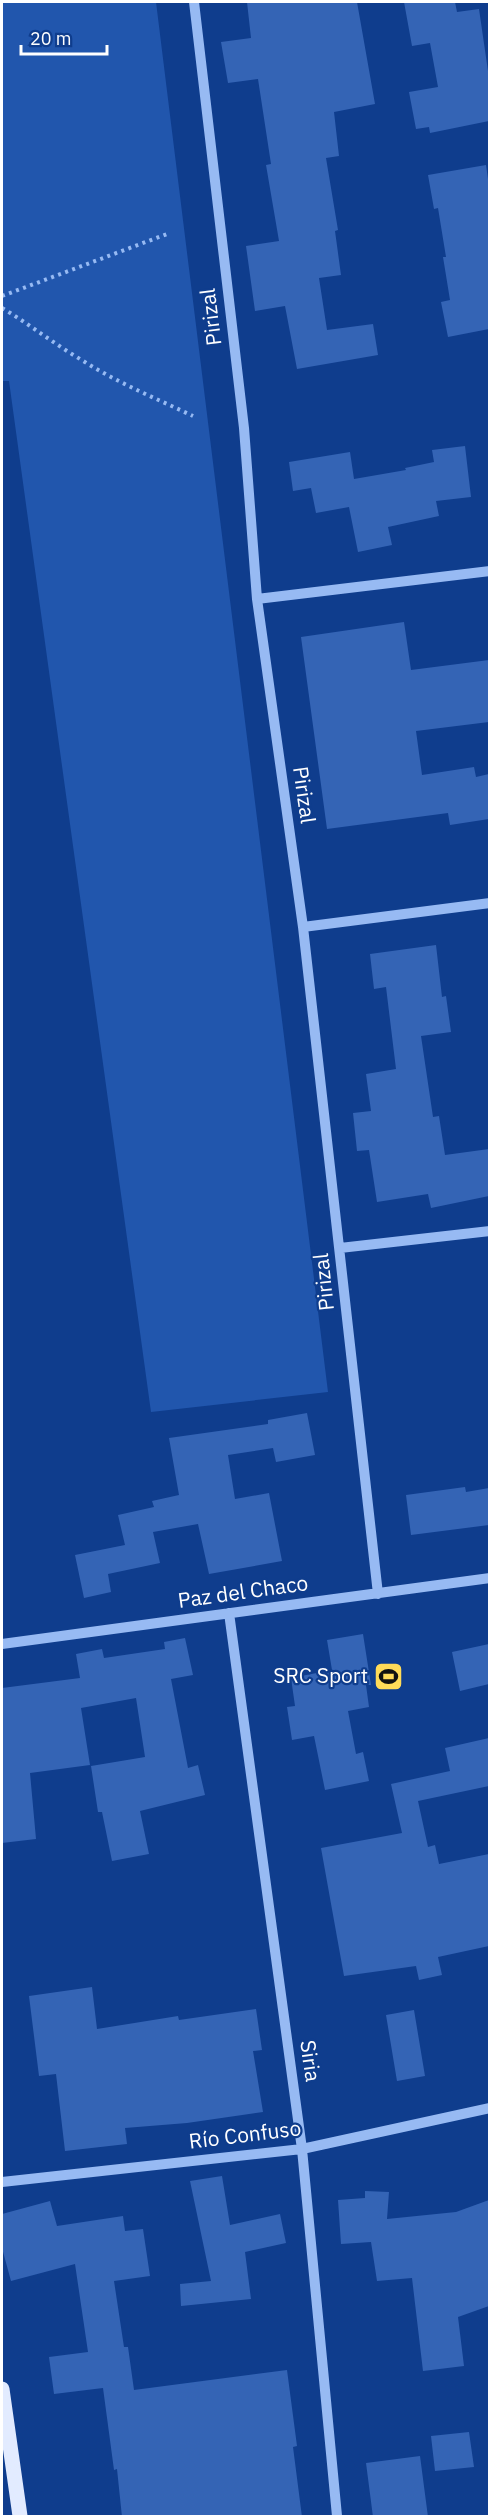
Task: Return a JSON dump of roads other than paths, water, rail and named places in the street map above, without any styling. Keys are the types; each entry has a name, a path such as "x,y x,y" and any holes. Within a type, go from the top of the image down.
{"main road":[{"path":"2,2389 20,2517"}],"street":[{"name":"Pirizal","path":"194,2 244,428 257,599 303,927 378,1594"},
{"path":"257,599 489,571"},
{"path":"303,927 489,903"},
{"path":"340,1248 489,1231"},
{"name":"Paz del Chaco","path":"2,1644 489,1578"},
{"name":"Siria","path":"229,1613 302,2149 337,2517"},
{"name":"Río Confuso","path":"2,2182 302,2149 489,2108"}],"place":[{"name":"SRC Sport","path":"389,1676"}]}
